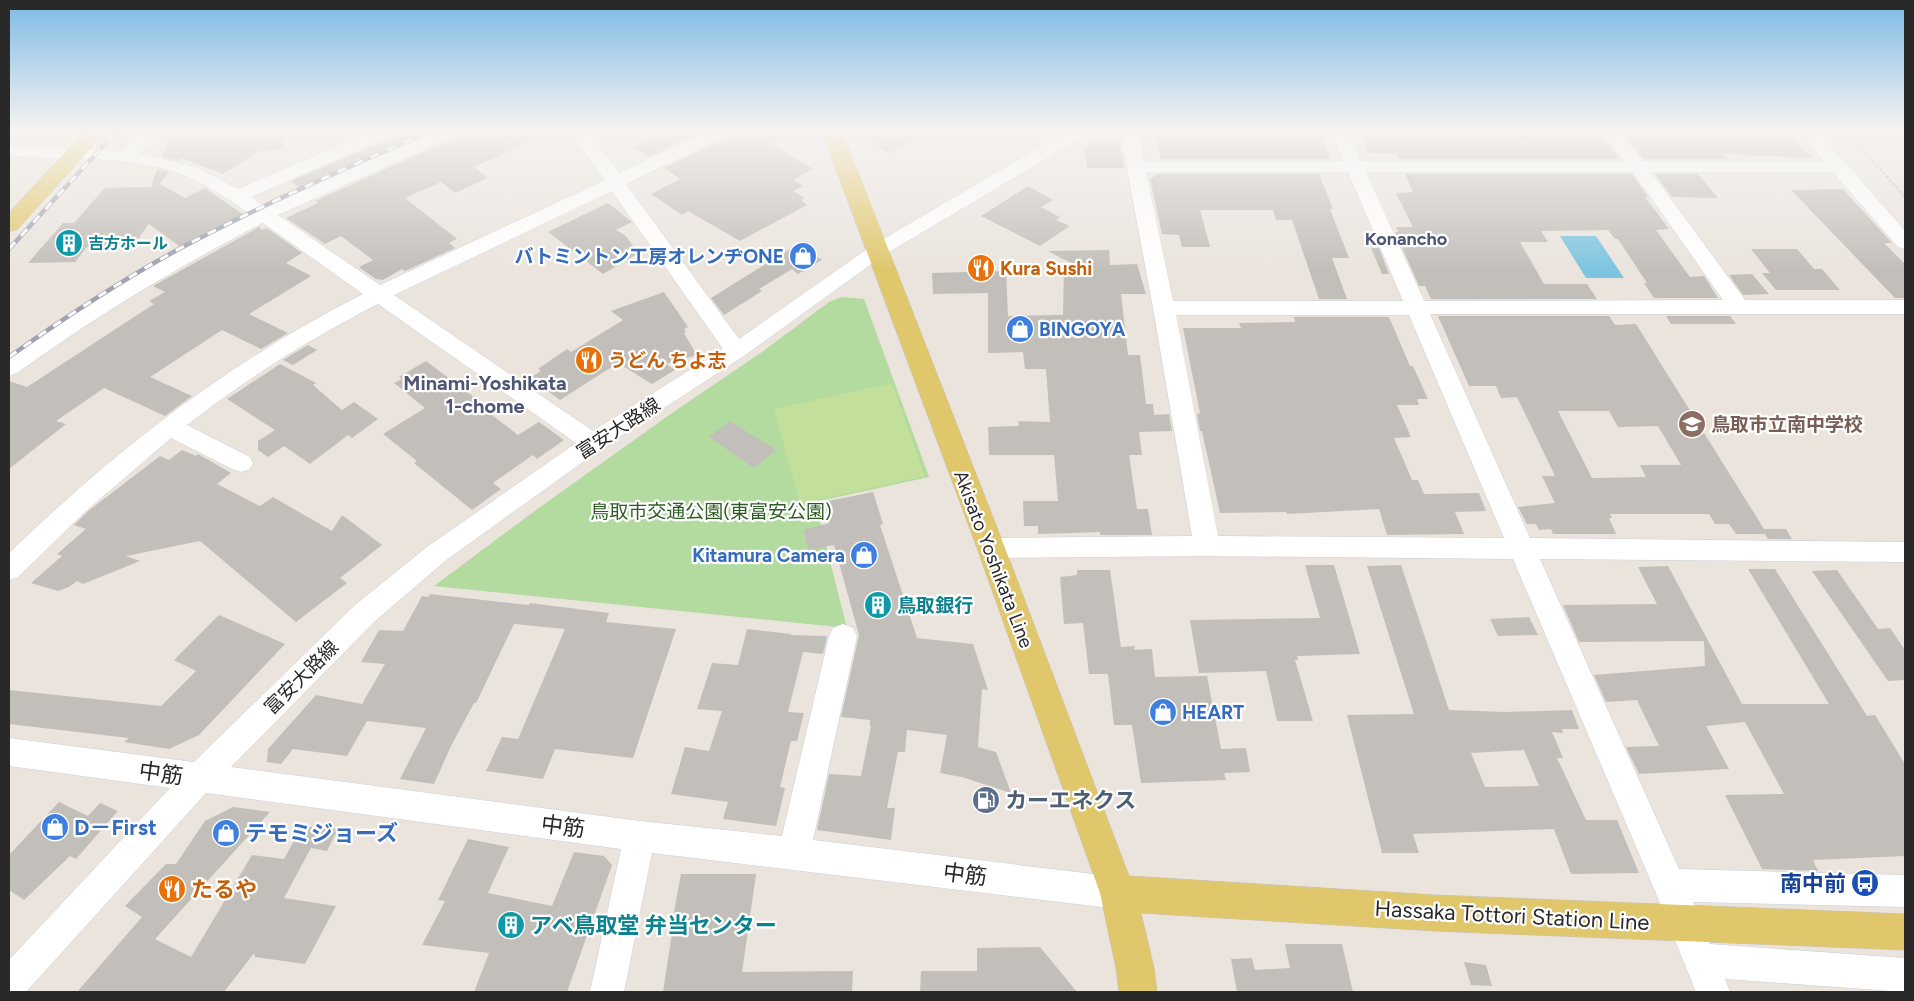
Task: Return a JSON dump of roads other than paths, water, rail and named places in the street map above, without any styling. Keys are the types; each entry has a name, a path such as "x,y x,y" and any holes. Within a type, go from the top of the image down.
{"main road":[{"path":"9,204 39,178"},
{"path":"9,225 47,178"},
{"name":"Akisato Yoshikata Line","path":"850,178 991,548 1118,893 1135,968 1138,992"},
{"name":"Hassaka Tottori Station Line","path":"1118,893 1435,913 1905,932"}],"street":[{"path":"201,178 237,196 593,443"},
{"path":"237,196 279,178"},
{"path":"9,368 68,327 145,278 264,215 347,178"},
{"path":"611,178 736,351"},
{"path":"9,569 74,506 170,427 255,366 306,334 380,294 623,178"},
{"name":"富安大路線","path":"9,985 199,778 365,613 436,554 593,443 736,351 877,251 1001,178"},
{"path":"1140,178 1207,546"},
{"path":"1360,178 1669,885 1713,992"},
{"path":"1646,178 1738,306"},
{"path":"1850,178 1905,243"},
{"path":"1164,308 1416,306 1905,307"},
{"path":"170,427 241,463"},
{"path":"991,548 1207,546 1905,552"},
{"path":"794,853 843,636"},
{"name":"中筋","path":"9,752 640,836 1118,893"},
{"path":"606,992 640,836"},
{"path":"1669,885 1905,891"},
{"path":"1699,960 1905,974"}],"water":[{"path":"1560,236 1596,236 1624,278 1586,278"}],"railway":[{"path":"9,249 74,178"},
{"path":"9,357 92,300 179,249 272,202 326,178"}],"place":[{"name":"吉方ホール","path":"69,243"},
{"name":"バトミントン工房オレンヂONE","path":"803,256"},
{"name":"Kura Sushi","path":"981,268"},
{"name":"BINGOYA","path":"1020,329"},
{"name":"うどん ちよ志","path":"589,360"},
{"name":"鳥取市立南中学校","path":"1692,424"},
{"name":"Kitamura Camera","path":"864,555"},
{"name":"鳥取銀行","path":"878,605"},
{"name":"HEART","path":"1163,712"},
{"name":"カーエネクス","path":"986,800"},
{"name":"D－First","path":"55,827"},
{"name":"テモミジョーズ","path":"226,833"},
{"name":"南中前","path":"1865,883"},
{"name":"たるや","path":"172,889"},
{"name":"アベ鳥取堂 弁当センター","path":"511,925"}],"district":[{"name":"Konancho","path":"1406,239"},
{"name":"Minami-Yoshikata 1-chome","path":"485,394"}],"park label":[{"name":"鳥取市交通公園(東富安公園)","path":"711,511"}]}
